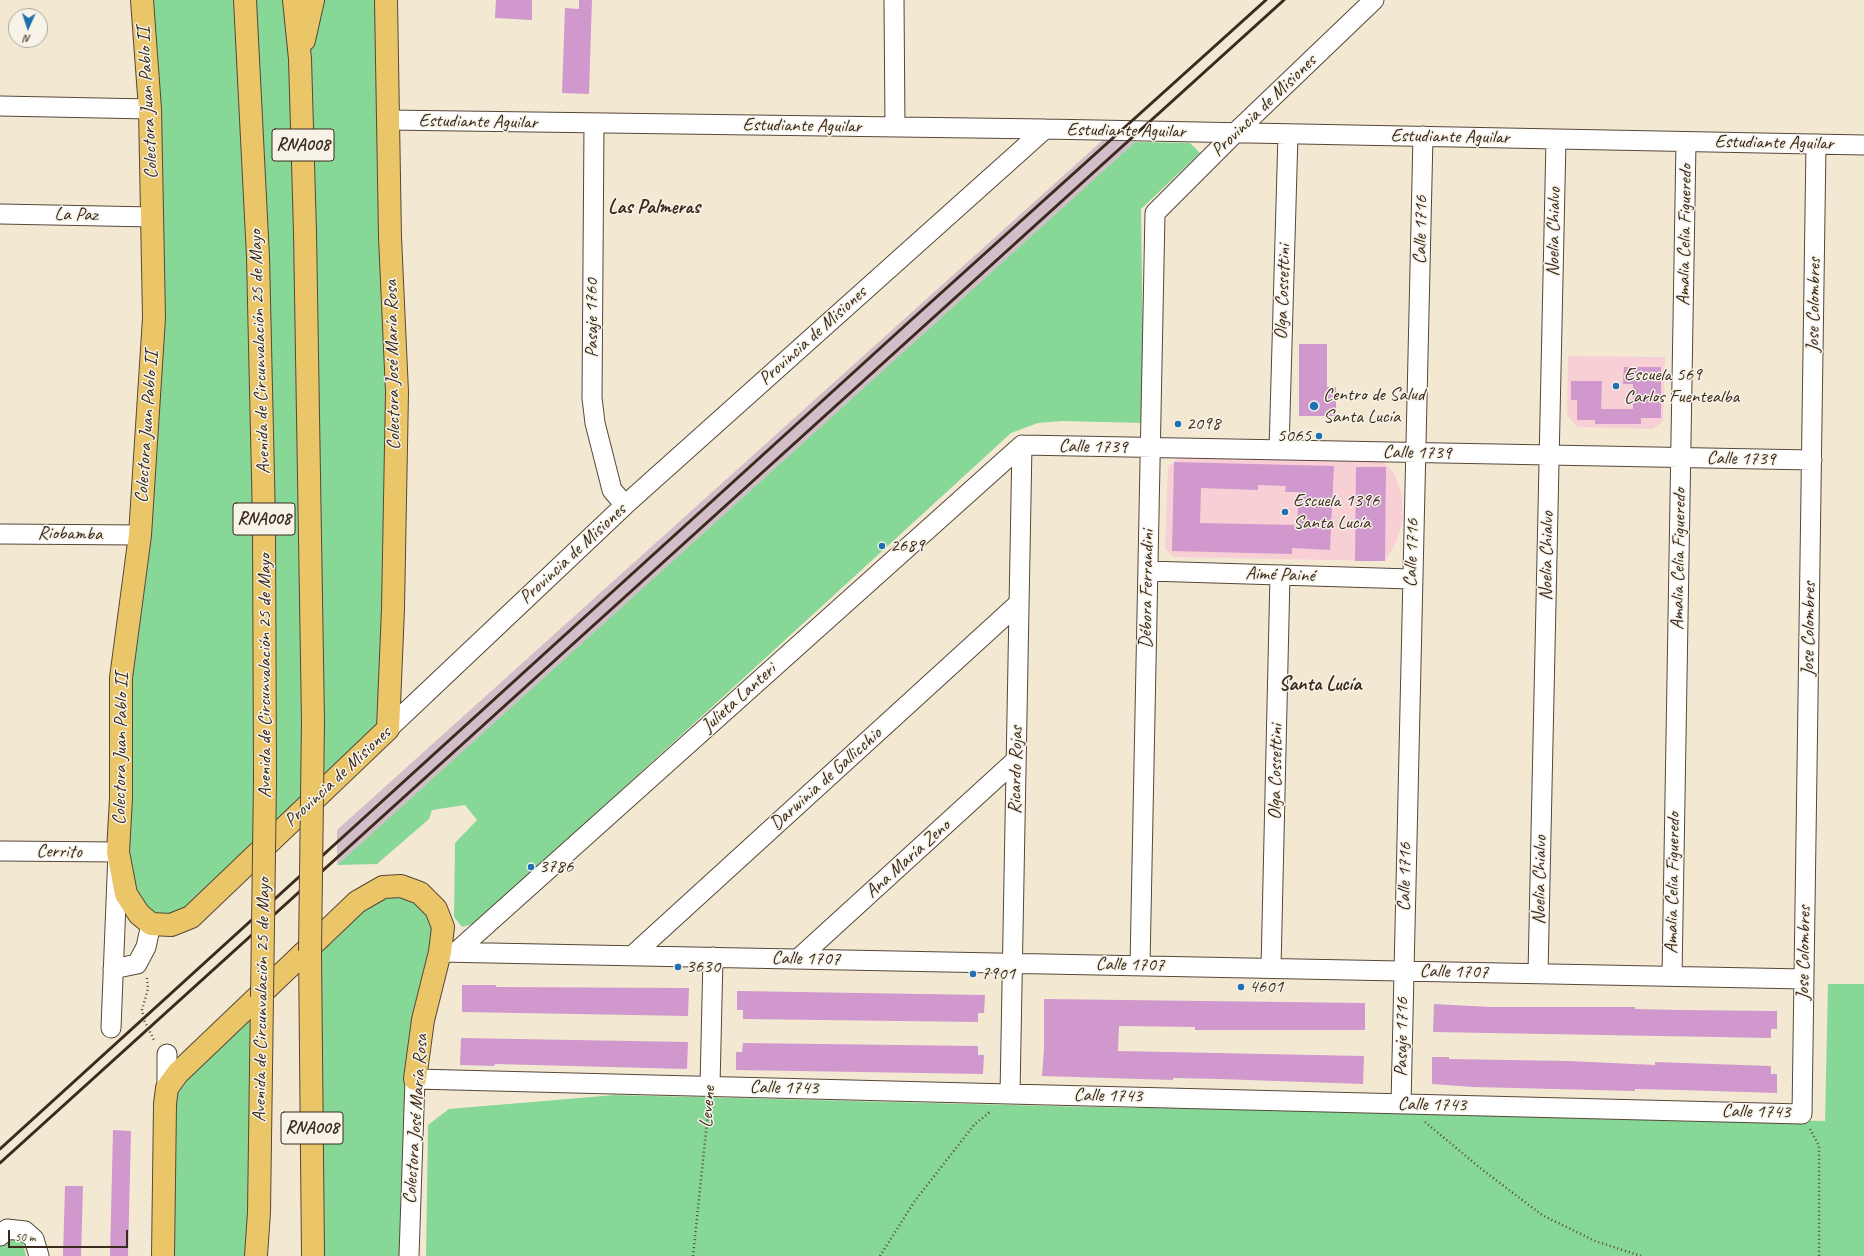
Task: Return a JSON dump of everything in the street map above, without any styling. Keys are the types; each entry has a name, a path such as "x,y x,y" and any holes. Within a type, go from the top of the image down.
{"main road":[{"name":"Colectora Juan Pablo II","path":"142,0 150,108 154,318 140,535 121,678 121,798 118,852 126,894 139,914 151,924"},
{"path":"230,0 248,94"},
{"name":"Avenida de Circunvalación 25 de Mayo","path":"245,0 248,94 258,273 264,521 266,780 259,1212 256,1256"},
{"name":"RNA008","path":"294,0 300,59 305,247 313,721 310,1000 313,1256"},
{"name":"RNA008","path":"300,59 313,0"},
{"name":"Colectora José María Rosa","path":"386,0 390,237 397,392 393,609 388,729"},
{"name":"Provincia de Misiones","path":"151,924 171,925 191,917 388,729"},
{"name":"Colectora José María Rosa","path":"166,1096 178,1073 357,902 382,887 402,886 420,893 436,908 443,927 448,952 423,1020 415,1079"},
{"path":"163,1256 166,1096"}],"street":[{"path":"894,0 895,127"},
{"name":"Provincia de Misiones","path":"1154,213 1374,0"},
{"path":"0,106 150,108"},
{"name":"Estudiante Aguilar","path":"387,120 1045,129 1864,145"},
{"name":"Pasaje 1760","path":"594,124 592,398 595,423 612,490 624,505"},
{"name":"Provincia de Misiones","path":"388,729 624,505 1045,129"},
{"name":"Olga Cossettini","path":"1279,450 1288,134"},
{"name":"Calle 1716","path":"1404,971 1411,579 1416,452 1423,136"},
{"name":"Noelia Chialvo","path":"1538,974 1556,139"},
{"name":"Amalia Celia Figueredo","path":"1672,976 1686,142"},
{"name":"Jose Colombres","path":"1802,1114 1816,144"},
{"name":"Débora Ferrandini","path":"1140,965 1154,213"},
{"name":"La Paz","path":"0,214 153,217"},
{"name":"Calle 1739","path":"1022,445 1812,460"},
{"name":"Ricardo Rojas","path":"1010,1094 1022,445"},
{"name":"Julieta Lanteri","path":"448,952 1022,445"},
{"name":"Riobamba","path":"0,534 140,535"},
{"name":"Aimé Painé","path":"1148,571 1411,579"},
{"name":"Olga Cossettini","path":"1271,968 1280,575"},
{"name":"Darwinia de Gallicchio","path":"633,955 1019,603"},
{"name":"Ana María Zeno","path":"799,958 1016,760"},
{"name":"Cerrito","path":"0,851 118,852"},
{"name":"Colectora Juan Pablo II","path":"111,1028 118,852"},
{"path":"113,969 137,964 146,947 151,924"},
{"name":"Calle 1707","path":"448,952 1804,979"},
{"name":"Levene","path":"710,1086 713,957"},
{"name":"Pasaje 1716","path":"1400,1104 1404,971"},
{"path":"166,1096 167,1054"},
{"name":"Calle 1743","path":"415,1079 1802,1114"},
{"name":"Colectora José María Rosa","path":"409,1256 415,1079"},
{"path":"0,1236 7,1230 25,1231 34,1239 39,1256"}],"path":[{"path":"142,954 148,988 142,1010 144,1020 159,1050 167,1054"},
{"name":"Levene","path":"693,1256 710,1086"},
{"path":"880,1256 914,1202 974,1125 1010,1094"},
{"path":"1802,1114 1819,1146 1819,1256"},
{"path":"1423,1120 1484,1171 1542,1215 1595,1241 1641,1256"}],"shaded area":[{"path":"1103,140 1135,142 337,865 337,830"},
{"name":"Escuela 569 Carlos Fuentealba","path":"1568,356 1665,357 1663,421 1653,429 1578,427 1567,416"},
{"name":"Escuela 1396 Santa Lucía","path":"1180,455 1382,460 1394,473 1402,495 1403,518 1397,541 1385,561 1174,557 1165,549 1168,468"}],"green space":[{"path":"142,0 386,0 388,729 191,917 151,924 118,852 145,480"},
{"path":"1135,142 1190,143 1200,153 1141,209 1144,423 1062,421 1038,423 1011,433 476,923 462,927 454,917 455,843 477,820 465,805 432,810 429,819 377,864 337,865"},
{"path":"383,887 436,909 423,1020 409,1256 313,1256 310,951"},
{"path":"1828,984 1864,984 1864,1256 426,1256 428,1125 449,1109 615,1095 1090,1107 1639,1116 1825,1121"},
{"path":"262,997 256,1256 163,1256 167,1088"},
{"path":"8,1236 22,1239 26,1256 0,1256 0,1244"}],"building":[{"path":"496,0 532,0 532,20 495,18"},
{"path":"579,0 592,0 589,94 562,93 565,8 579,9"},
{"path":"1299,344 1327,344 1327,387 1336,387 1336,416 1299,416"},
{"path":"1624,367 1661,367 1661,418 1641,418 1641,424 1595,424 1595,420 1577,420 1577,400 1571,400 1571,381 1602,381 1601,409 1633,409 1633,384 1623,384"},
{"path":"1174,462 1334,466 1330,550 1292,548 1292,554 1172,551","holes":["1258,485 1286,486 1285,492 1299,492 1297,525 1200,523 1201,488 1258,490"]},
{"path":"1356,467 1386,467 1385,561 1355,561"},
{"path":"462,985 496,985 496,987 689,988 688,1016 462,1012"},
{"path":"737,991 985,995 984,1013 978,1013 978,1022 743,1019 743,1010 737,1010"},
{"path":"1044,999 1365,1003 1365,1030 1195,1030 1195,1027 1119,1026 1118,1051 1364,1056 1363,1084 1219,1079 1173,1078 1173,1080 1042,1076 1044,1048"},
{"path":"1434,1004 1490,1007 1635,1007 1635,1009 1777,1011 1777,1029 1771,1029 1771,1038 1433,1032"},
{"path":"461,1038 688,1042 687,1069 495,1064 494,1066 460,1065"},
{"path":"743,1043 978,1046 978,1055 984,1055 983,1074 736,1070 736,1052 742,1052"},
{"path":"1432,1057 1449,1057 1449,1059 1569,1061 1655,1065 1655,1062 1771,1066 1771,1074 1777,1074 1777,1093 1473,1087 1432,1084"},
{"path":"113,1130 131,1131 128,1256 110,1256"},
{"path":"65,1186 83,1186 81,1256 63,1256"}],"railway":[{"path":"0,1149 910,321 1266,0"},
{"path":"0,1163 1284,0"}],"place":[{"name":"Escuela 569 Carlos Fuentealba","path":"1616,386"},
{"name":"Centro de Salud Santa Lucía","path":"1314,406"},
{"name":"2098","path":"1178,424"},
{"name":"5065","path":"1319,436"},
{"name":"Escuela 1396 Santa Lucía","path":"1285,512"},
{"name":"2689","path":"882,546"},
{"name":"3786","path":"531,867"},
{"name":"3630","path":"678,967"},
{"name":"7901","path":"973,974"},
{"name":"4601","path":"1241,987"}],"district":[{"name":"Las Palmeras","path":"654,208"},
{"name":"Santa Lucía","path":"1320,685"}]}
